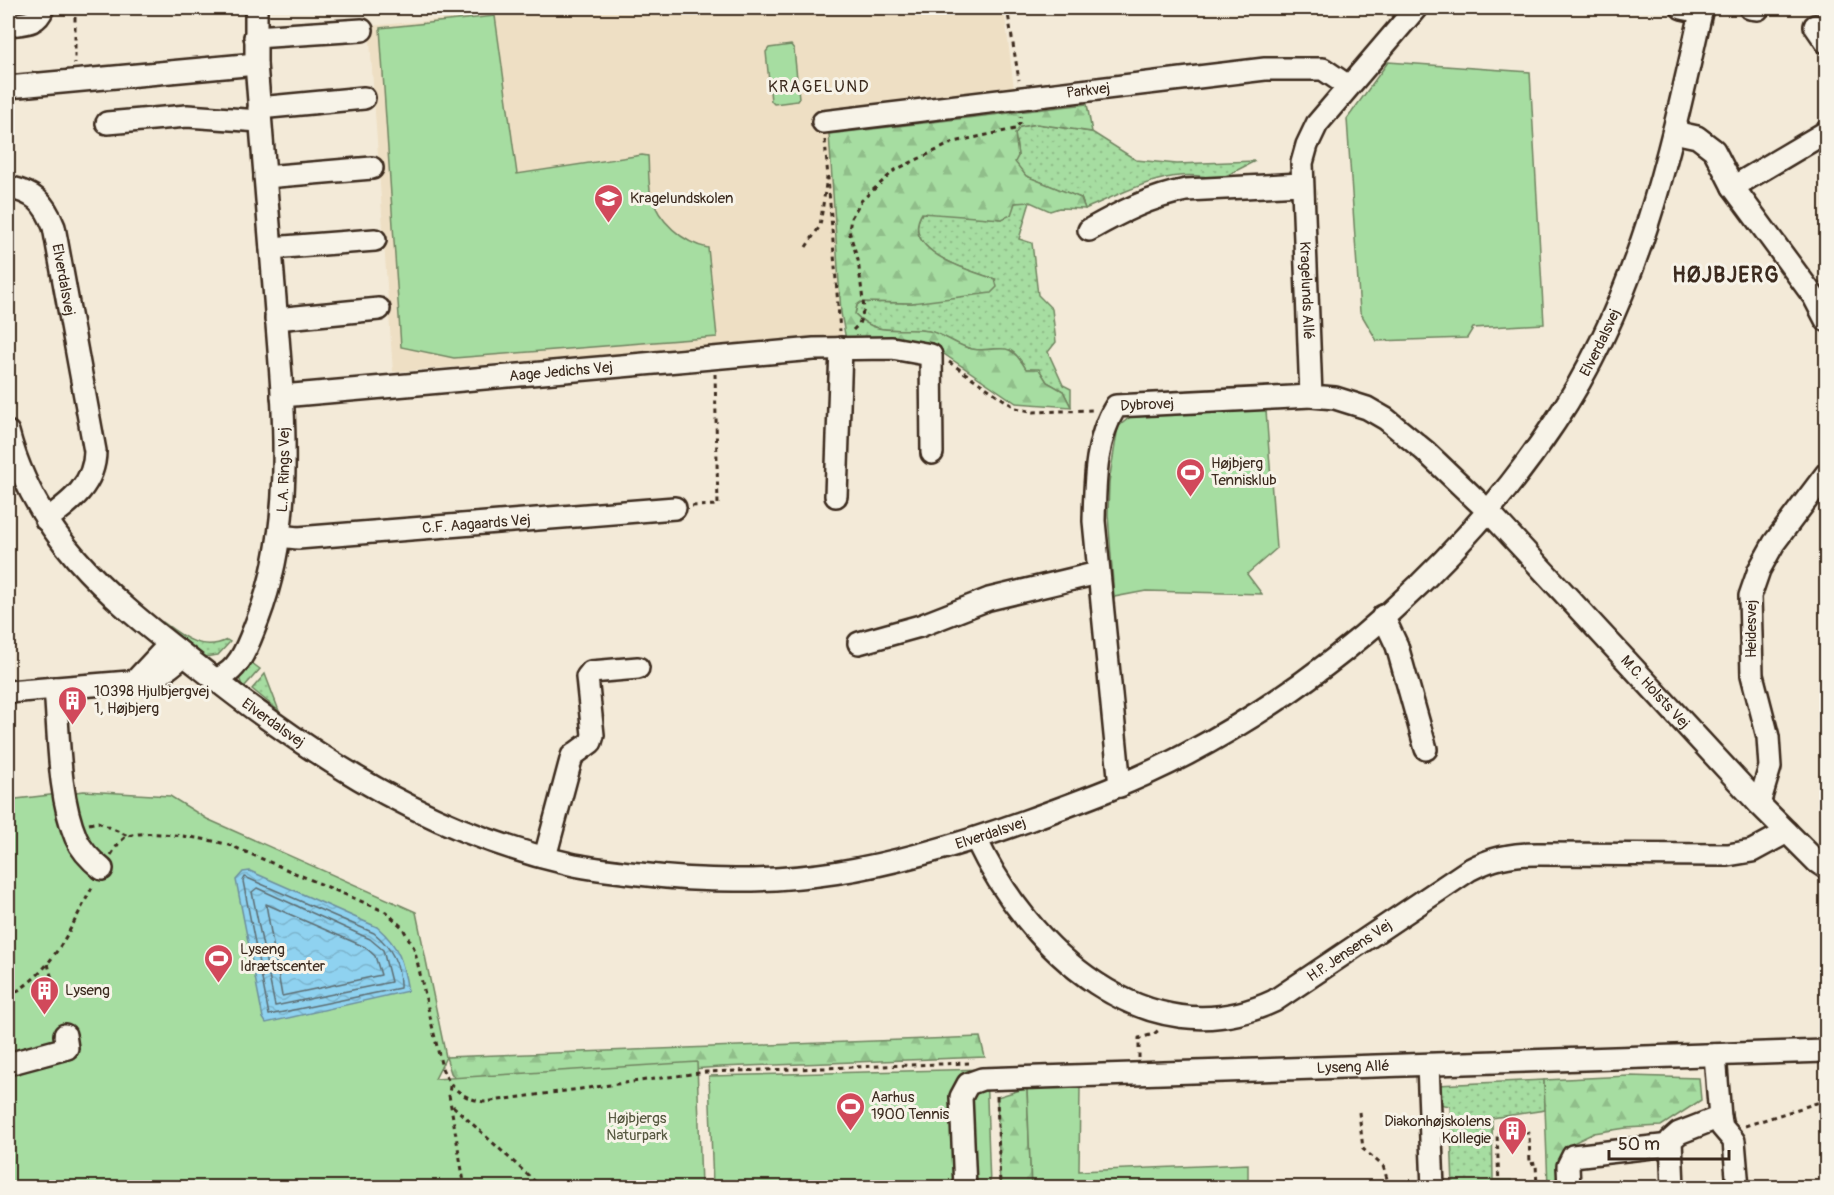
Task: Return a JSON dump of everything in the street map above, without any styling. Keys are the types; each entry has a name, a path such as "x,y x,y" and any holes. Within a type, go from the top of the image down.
{"street":[{"path":"8,25 31,23 39,17 43,8"},
{"name":"L.A. Rings Vej","path":"216,680 226,676 251,644 269,585 279,536 284,466 282,396 256,64 256,8"},
{"name":"Kragelunds Allé","path":"1311,396 1300,184 1307,145 1317,124 1416,8"},
{"name":"Elverdalsvej","path":"8,432 25,481 46,520 84,570 109,595 216,680 285,731 364,784 412,808 459,828 573,865 689,880 755,881 808,878 865,870 924,856 1120,786 1183,756 1230,730 1333,659 1383,616 1489,512 1558,417 1598,348 1635,266 1657,199 1674,132 1695,9"},
{"path":"255,37 362,30"},
{"path":"8,87 256,64"},
{"name":"Parkvej","path":"823,122 1022,97 1293,68 1323,69 1348,86"},
{"path":"107,123 187,116 260,114 364,98"},
{"path":"1674,132 1696,137 1714,150 1732,187 1814,297 1827,320"},
{"path":"1732,187 1827,132"},
{"path":"265,177 372,168"},
{"path":"1089,230 1137,203 1169,193 1186,190 1300,184"},
{"name":"Elverdalsvej","path":"8,187 35,196 47,209 54,227 95,452 95,466 89,481 75,497 46,520"},
{"path":"271,248 375,240"},
{"path":"276,319 379,309"},
{"path":"836,496 841,348"},
{"name":"Aage Jedichs Vej","path":"282,396 841,348 892,348 931,355"},
{"path":"931,355 932,453"},
{"path":"1311,396 1350,402 1386,419 1425,451 1489,512"},
{"name":"Dybrovej","path":"1120,786 1098,573 1095,485 1101,444 1111,413 1116,406 1311,396"},
{"name":"Heidesvej","path":"1759,804 1770,767 1767,737 1752,675 1750,596 1759,570 1774,543 1827,474"},
{"name":"C.F. Aagaards Vej","path":"279,536 298,538 675,508"},
{"name":"M.C. Holsts Vej","path":"1489,512 1759,804 1817,862 1827,868"},
{"path":"859,642 920,626 989,599 1098,573"},
{"path":"1383,616 1397,646 1426,749"},
{"path":"8,692 135,681 164,650 176,649"},
{"path":"545,857 572,756 591,742 593,735 587,676 591,672 638,668"},
{"path":"55,687 65,794 73,827 76,838 90,859 102,869"},
{"name":"H.P. Jensens Vej","path":"976,839 993,876 1061,956 1095,984 1121,998 1164,1015 1219,1018 1256,1010 1274,1001 1489,859 1510,854 1728,855 1752,851 1787,832"},
{"path":"8,1064 67,1048 65,1035"},
{"name":"Lyseng Allé","path":"965,1188 961,1097 968,1084 993,1078 1827,1051"},
{"path":"1715,1054 1723,1124 1734,1141 1738,1188"},
{"path":"1428,1065 1433,1188"},
{"path":"1673,1188 1670,1145 1674,1135 1723,1124"},
{"path":"1569,1188 1568,1166 1573,1156 1670,1145"}],"path":[{"path":"75,8 75,81"},
{"path":"841,348 864,314 858,260 849,231 851,218 861,201 895,170 954,142 1015,129 1020,123 1022,97 1007,8"},
{"path":"823,122 841,348"},
{"path":"806,248 820,226 828,176"},
{"path":"931,355 946,360 1016,408 1034,412 1100,410 1111,413"},
{"path":"675,508 718,505 715,358"},
{"path":"73,827 98,822 128,836"},
{"path":"8,996 32,981 48,964 102,869 118,845 128,836 140,834 220,842 394,918 409,936 414,948 442,1068 450,1085 470,1099 484,1102 706,1072 972,1063 984,1067 993,1078 997,1098 1000,1188"},
{"path":"48,964 57,998"},
{"path":"450,1085 449,1095 453,1106 465,1188"},
{"path":"1723,1124 1827,1100"},
{"path":"453,1106 542,1188"},
{"path":"1359,1112 1363,1149 1383,1166 1390,1188"},
{"path":"1499,1186 1497,1133 1529,1133 1530,1164 1536,1163 1537,1188"},
{"path":"1457,1188 1511,1186"}],"shaded area":[{"name":"Kragelundskolen","path":"570,8 1004,8 1016,105 829,127 842,336 393,372 369,26"}],"green space":[{"path":"495,16 517,174 642,155 648,156 650,190 659,214 681,236 708,248 717,337 454,358 401,347 380,28"},
{"path":"791,45 794,49 799,98 797,101 774,104 771,101 766,52 769,48"},
{"path":"1388,62 1530,72 1544,324 1473,328 1467,338 1377,341 1360,312 1347,119"},
{"path":"1087,104 1092,132 1037,124 1020,127 1015,134 1018,156 1015,162 1026,176 1081,198 1085,209 1059,208 1050,211 1030,202 1015,203 1011,215 1002,219 922,213 918,226 920,238 928,248 955,265 995,279 997,287 991,293 912,303 861,302 857,305 855,314 872,326 881,329 929,331 972,349 1008,349 1026,369 1039,369 1047,382 1063,391 1071,407 1016,403 932,346 846,340 841,313 829,134"},
{"path":"1037,124 1092,132 1136,160 1177,164 1255,161 1218,180 1201,176 1184,176 1150,182 1085,209 1081,198 1026,176 1014,162 1018,156 1015,133 1020,127"},
{"path":"1030,202 1019,239 1032,243 1038,295 1052,309 1056,342 1048,352 1063,385 1071,389 1071,407 1063,391 1047,382 1039,370 1026,369 1008,349 971,349 928,331 881,329 872,326 855,314 857,305 861,302 912,303 995,279 955,265 928,248 920,238 918,226 922,213 1002,219 1015,203"},
{"name":"Højbjerg Tennisklub","path":"1266,410 1276,549 1247,574 1262,594 1146,591 1114,597 1108,514 1109,482 1118,427 1130,417"},
{"path":"163,622 178,633 201,644 227,640 230,642 218,655 204,657 161,625"},
{"path":"245,658 260,669 243,688 238,675"},
{"path":"265,674 279,711 252,689"},
{"name":"Lyseng Idrætscenter","path":"84,791 170,796 207,819 416,912 446,1057 435,1079 697,1062 701,1187 8,1188 8,800"},
{"path":"980,1037 985,1057 721,1067 459,1085 451,1073 446,1057"},
{"name":"Aarhus 1900 Tennis","path":"986,1069 990,1187 713,1187 709,1076"},
{"path":"1629,1076 1699,1078 1701,1100 1661,1126 1594,1133 1571,1144 1563,1155 1565,1187 1548,1187 1544,1080"},
{"path":"1544,1080 1545,1110 1492,1118 1493,1180 1511,1180 1511,1187 1453,1187 1450,1106 1440,1104 1437,1085"},
{"path":"1080,1087 1079,1171 1248,1164 1248,1187 1031,1187 1027,1088"},
{"path":"1027,1088 1031,1187 1000,1187 997,1097"}],"water":[{"path":"250,871 377,927 396,948 408,991 266,1023 263,1018 236,880 243,872"}],"place":[{"name":"Kragelundskolen","path":"609,224"},
{"name":"Højbjerg Tennisklub","path":"1190,498"},
{"name":"10398 Hjulbjergvej 1, Højbjerg","path":"73,726"},
{"name":"Lyseng Idrætscenter","path":"219,984"},
{"name":"Lyseng","path":"44,1016"},
{"name":"Aarhus 1900 Tennis","path":"850,1132"},
{"name":"Diakonhøjskolens Kollegie","path":"1512,1156"}],"district":[{"name":"KRAGELUND","path":"819,87"},
{"name":"HØJBJERG","path":"1726,275"}],"park label":[{"name":"Højbjergs Naturpark","path":"637,1126"}]}
